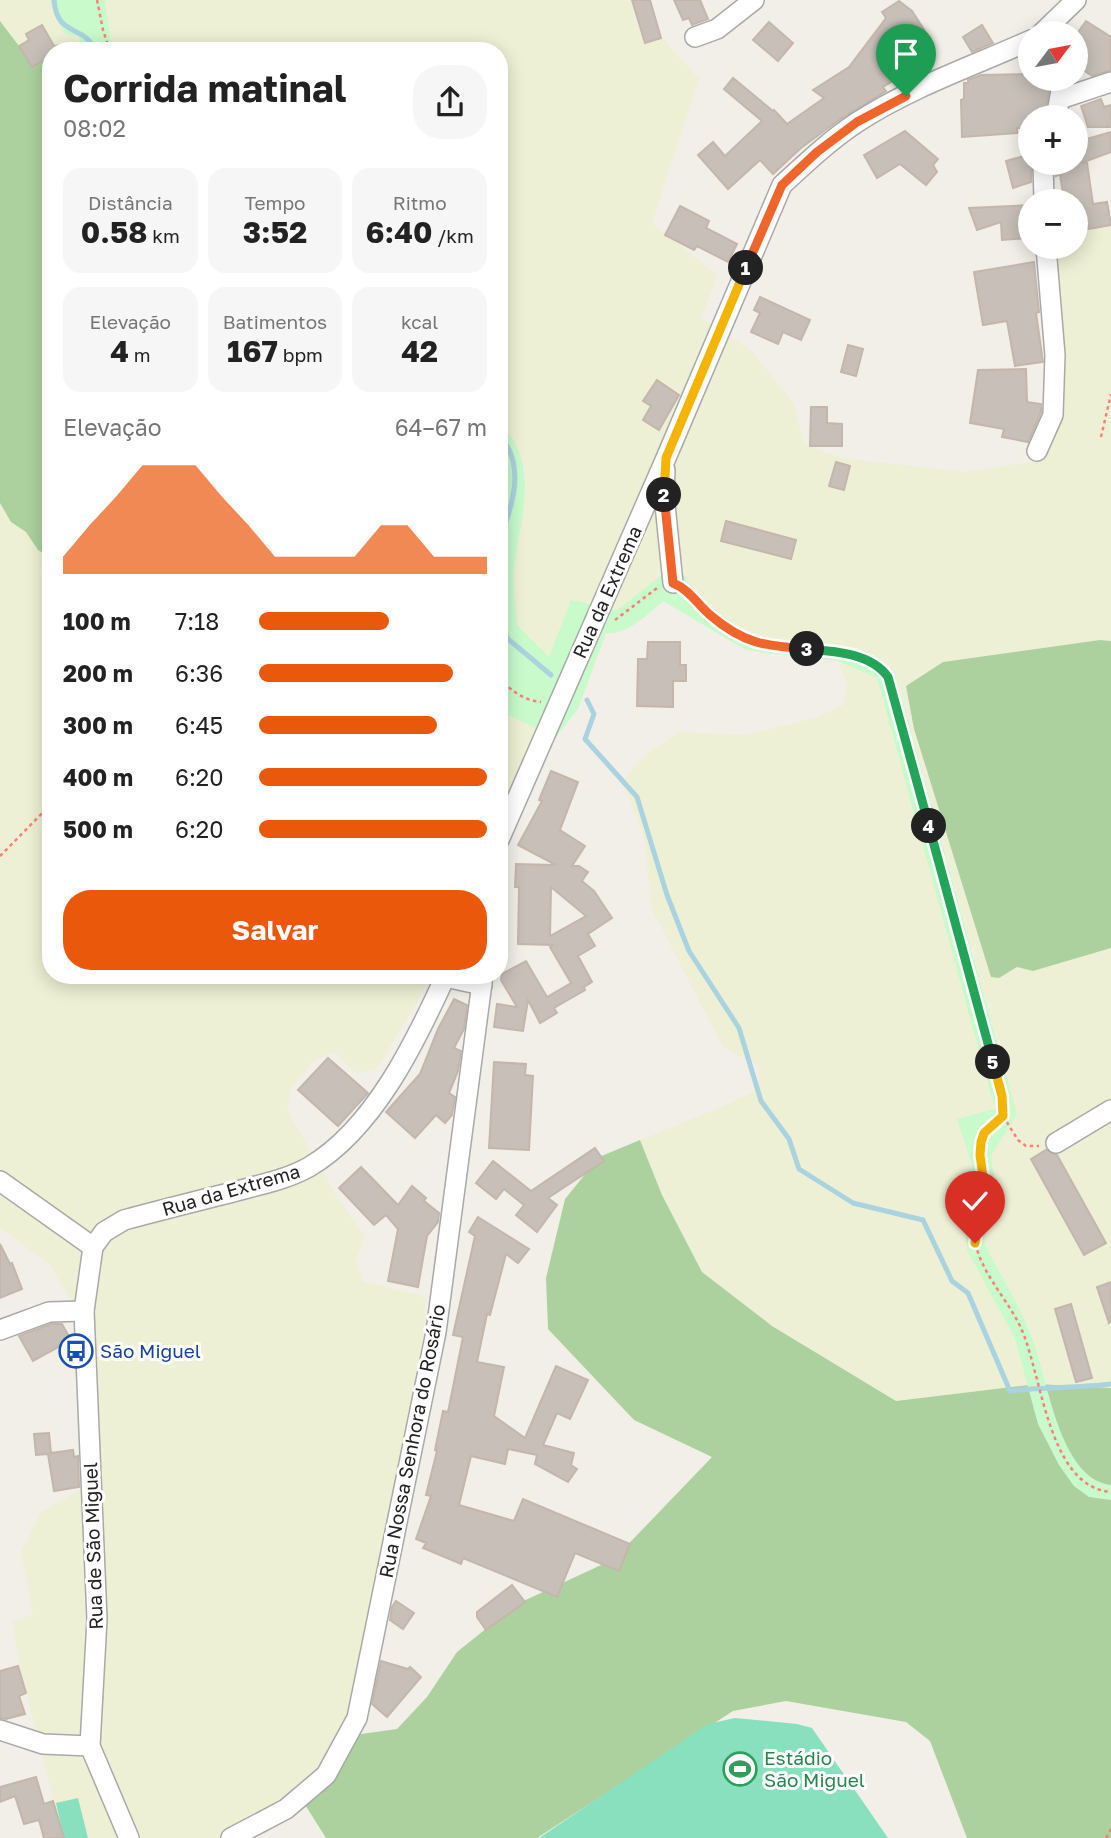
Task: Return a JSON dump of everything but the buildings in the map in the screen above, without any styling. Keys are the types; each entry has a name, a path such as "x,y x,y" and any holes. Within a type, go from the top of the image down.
{"street":[{"path":"695,37 717,29 754,0"},
{"name":"Rua da Extrema","path":"1054,21 1076,0"},
{"name":"Rua da Extrema","path":"508,821 782,185 817,152 857,122 906,96 1018,45"},
{"path":"1064,105 1111,82"},
{"path":"1037,451 1053,415 1055,355 1047,259"},
{"path":"666,458 664,495 673,583"},
{"name":"Rua da Extrema","path":"93,1247 104,1232 124,1220 275,1181 308,1168 329,1153 358,1124 392,1083 442,984"},
{"name":"Rua Nossa Senhora do Rosário","path":"231,1838 286,1809 326,1775 357,1718 436,1332 481,984"},
{"path":"1056,1143 1111,1110"},
{"path":"0,1181 93,1247"},
{"name":"Rua de São Miguel","path":"93,1247 84,1311 97,1619 90,1746 130,1838"},
{"path":"0,1330 50,1312 84,1311"},
{"path":"0,1730 43,1744 90,1746"}],"path":[{"path":"97,0 107,42"},
{"path":"1101,437 1111,394"},
{"path":"592,626 607,625 620,618 661,585 673,583 686,589 710,615 751,642 768,646 833,651 854,656 876,664 888,677 1002,1096 1003,1116 1018,1140 1026,1146 1056,1143"},
{"path":"508,687 523,698 545,702"},
{"path":"0,856 42,813"},
{"path":"1003,1116 984,1133 981,1142 984,1184 975,1243 980,1257 1019,1323 1031,1355 1053,1435 1070,1465 1082,1479 1095,1490 1111,1492"},
{"path":"1106,1838 1111,1829"}],"green space":[{"path":"0,0 632,0 638,26 658,33 699,79 652,223 718,275 701,318 751,350 793,403 804,444 841,458 965,472 1035,461 1049,432 1056,259 1088,259 1088,223 1111,220 1111,641 1100,640 943,662 906,686 914,730 991,976 999,978 1020,965 1111,945 1111,1388 1037,1384 896,1401 772,1326 702,1272 662,1195 640,1140 733,1102 759,1088 758,1066 723,1047 651,908 644,836 623,783 627,774 651,750 679,732 745,735 816,718 843,705 847,684 838,661 746,650 663,601 640,621 613,634 606,633 578,709 535,731 508,793 508,593 513,578 526,485 525,468 508,432 508,42 42,42 42,50 0,46"},
{"path":"50,0 105,0 112,42 80,42 79,37 66,34"},
{"path":"0,21 22,50 42,47 42,552 26,532 11,522 0,503"},
{"path":"508,434 521,457 525,493 514,577 517,625 549,657 571,600 617,610 667,571 680,566 702,598 730,622 749,633 779,642 852,649 883,662 895,674 1017,1115 991,1155 995,1185 983,1233 985,1245 1028,1328 1067,1447 1093,1479 1111,1485 1111,1500 1089,1497 1074,1486 1059,1465 1038,1424 1015,1339 967,1250 966,1228 974,1197 973,1168 957,1119 995,1109 877,678 838,661 746,650 663,601 629,627 606,633 578,709 556,737 508,715"},
{"path":"0,491 42,552 42,984 425,984 377,1068 357,1074 335,1052 313,1061 291,1089 287,1110 332,1189 365,1237 356,1259 363,1281 420,1295 426,1299 426,1316 365,1671 342,1733 302,1800 222,1838 63,1838 20,1668 12,1622 33,1615 21,1552 41,1512 92,1483 91,1331 48,1263 0,1228"},
{"path":"1100,640 1111,641 1111,948 1033,971 1017,967 999,978 991,977 914,729 906,686 943,662"},
{"path":"640,1140 662,1195 702,1272 772,1326 896,1401 1037,1384 1111,1388 1111,1838 967,1838 930,1741 906,1722 786,1701 733,1711 537,1838 326,1838 302,1800 340,1737 397,1729 427,1697 457,1652 517,1604 614,1559 712,1457 634,1420 548,1329 546,1278 565,1199 599,1157"},
{"name":"Estádio São Miguel","path":"735,1718 812,1728 888,1838 539,1838 708,1724"},
{"path":"78,1798 88,1838 64,1838 56,1803"}],"waterway":[{"path":"54,0 60,20 91,42"},
{"path":"508,447 515,473 508,515"},
{"path":"508,639 551,675"},
{"path":"587,700 594,714 585,739 637,797 667,895 689,951 739,1028 761,1101 789,1139 799,1169 853,1203 923,1220 952,1281 968,1293 1010,1391 1111,1384"}],"place":[{"name":"São Miguel","path":"76,1351"},
{"name":"Estádio São Miguel","path":"740,1769"}],"route":[{"path":"906,96 857,122 817,152 782,185 666,458 664,495 673,583 686,589 710,615 751,642 768,646 833,651 854,656 876,664 888,677 1002,1096 1003,1116 984,1133 981,1142 984,1184 975,1243"}]}
